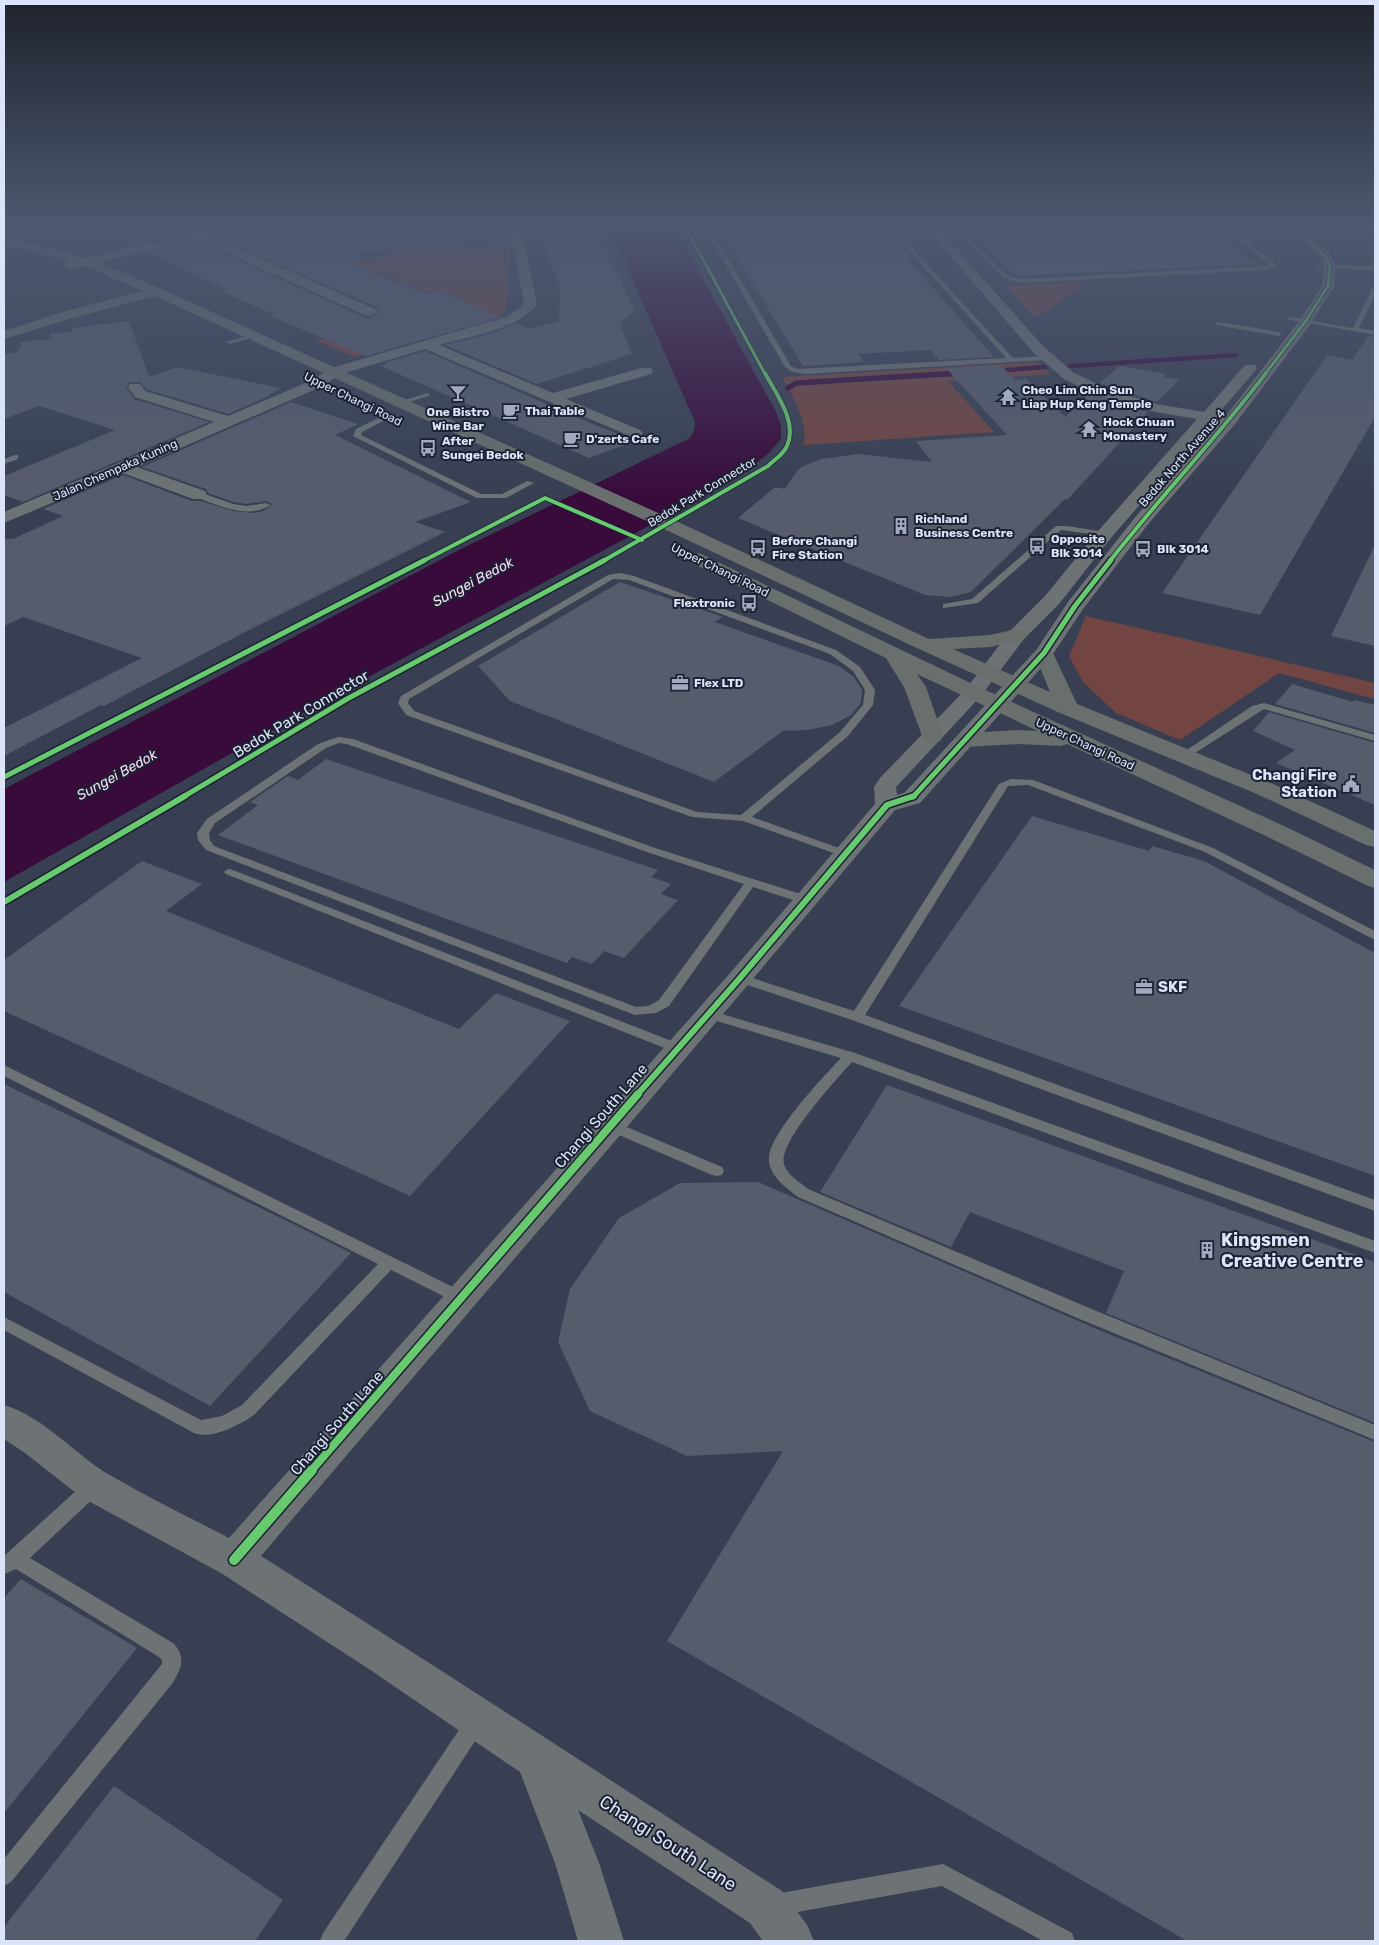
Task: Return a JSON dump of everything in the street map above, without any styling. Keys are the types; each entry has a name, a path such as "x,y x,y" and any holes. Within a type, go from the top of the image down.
{"street":[{"path":"4,325 38,317"},
{"path":"4,334 66,317"},
{"name":"Upper Changi Road","path":"210,317 333,372 394,410 582,486 666,523 926,645 1068,708 1265,789 1375,840"},
{"path":"333,372 511,320 516,317"},
{"path":"1010,317 1047,358 1069,376 1106,393 1155,408 1230,421"},
{"name":"Bedok North Avenue 4","path":"998,704 1044,653 1075,606 1142,519 1230,421 1308,317"},
{"path":"1274,339 1289,319"},
{"path":"215,336 251,353"},
{"path":"426,345 635,433"},
{"name":"Bedok North Avenue 4","path":"973,693 987,672 1017,635 1052,600 1105,534 1258,358"},
{"path":"553,398 646,371"},
{"name":"Jalan Chempaka Kuning","path":"4,518 320,382 333,372"},
{"name":"Upper Changi Road","path":"298,373 342,393"},
{"path":"135,387 140,394 227,421"},
{"path":"1155,408 1181,428 1189,438"},
{"name":"Upper Changi Road","path":"374,409 394,410 405,424"},
{"path":"122,467 199,495"},
{"name":"Upper Changi Road","path":"513,475 673,547 973,693 1275,831 1375,880"},
{"path":"926,645 990,641 1017,635"},
{"path":"1044,653 1068,708"},
{"path":"894,654 915,687 932,736"},
{"path":"973,693 888,783 885,787 887,805 912,798 998,704"},
{"path":"966,740 1018,737 1078,741"},
{"name":"Changi South Lane","path":"234,1560 610,1125 740,978 887,805"},
{"name":"Changi South Lane","path":"4,1420 21,1443 94,1485 234,1560 536,1756 778,1924"},
{"path":"536,1756 577,1863 601,1941"}],"lane":[{"path":"759,317 788,367 795,371 805,372 1047,358"},
{"path":"972,317 1012,360"},
{"path":"1355,330 1361,317"},
{"path":"1289,319 1375,333"},
{"path":"1218,324 1274,339"},
{"path":"229,342 253,336"},
{"path":"427,395 394,410 359,431 357,436 480,496 503,496 530,483"},
{"path":"4,454 15,457 4,462"},
{"path":"199,495 236,509 252,509 266,505"},
{"path":"946,606 975,601 1060,528 1105,534"},
{"path":"744,818 844,734 868,705 870,690 857,670 833,652 631,578 611,576 404,698 403,703 410,713 687,812 696,815 744,818 846,854"},
{"path":"1183,756 1256,708 1264,706 1375,738"},
{"path":"750,883 664,1003 651,1010 635,1011 210,848 204,840 203,833 210,821 322,746 338,740 349,741 750,883 806,900"},
{"path":"857,1017 1004,784 1011,782 1029,782 1209,850 1375,936"},
{"path":"230,872 678,1048"},
{"path":"740,978 857,1017 1375,1206"},
{"path":"708,1014 850,1056 1375,1247"},
{"path":"850,1056 782,1139 776,1158 782,1176 804,1193 1088,1315 1375,1433"},
{"path":"4,1070 461,1298"},
{"path":"610,1125 717,1170"},
{"path":"4,1323 200,1428 220,1425 235,1420 248,1410 389,1262"},
{"path":"4,1875 172,1666 172,1656 166,1650 10,1563 94,1485"},
{"path":"331,1941 478,1720"},
{"path":"778,1924 943,1875 1064,1941"}],"shaded area":[{"path":"406,317 499,317 488,322 356,357 316,341"},
{"path":"1037,362 1051,374 948,381 994,432 804,445 805,436 802,418 782,377"},
{"path":"1086,616 1375,683 1375,699 1279,673 1180,740 1116,713 1083,682 1069,656"}],"water":[{"name":"Sungei Bedok","path":"649,317 724,317 776,412 781,426 781,439 770,452 755,464 680,509 331,697 4,882 4,789 459,550 690,438 694,431 695,422"}],"building":[{"path":"272,317 501,317 366,356"},
{"path":"559,317 628,317 620,324 632,354 537,384 445,345 493,333 516,323 529,329 559,321"},
{"path":"773,317 958,317 994,357 939,360 930,350 858,354 864,362 803,366"},
{"path":"129,321 149,377 177,367 281,388 269,395 271,395 228,414 146,389 140,382 130,382 126,387 134,399 209,422 23,502 4,495 4,476 115,430 39,406 4,419 4,354 19,352 18,348 21,348 20,342 51,339 50,334 72,332 71,328"},
{"path":"1368,336 1375,337 1375,417 1260,615 1162,593 1327,355 1352,360"},
{"path":"425,351 636,441 589,458 381,366 387,364 384,363"},
{"path":"1001,365 1015,380 1026,379 1065,417 1090,393 1148,412 1067,500 1065,499 971,592 950,597 925,595 738,518 775,487 785,489 797,471 803,466 821,459 859,454 932,462 916,441 1007,435 946,368"},
{"path":"1119,366 1166,374 1163,377 1179,380 1157,402 1100,383"},
{"path":"291,402 358,424 335,435 471,502 415,522 445,532 249,630 104,706 101,705 4,756 4,728 142,658 23,617 4,626 4,539 13,539 63,516 43,509 123,475 192,501 201,501 233,511 253,513 263,511 272,504 266,501 247,504 233,502 208,493 206,489 142,467"},
{"path":"1375,545 1375,646 1331,636"},
{"name":"Flex LTD","path":"620,582 723,617 715,622 839,666 854,677 862,690 861,703 851,715 832,725 807,730 783,731 714,782 510,701 478,666"},
{"path":"1292,684 1353,702 1355,700 1375,705 1375,733 1275,704"},
{"name":"Changi Fire Station","path":"1269,712 1375,743 1375,805 1276,763 1295,750 1253,731"},
{"path":"326,759 658,870 651,877 671,884 661,894 678,900 624,958 604,951 592,964 572,957 567,963 218,835 258,805 250,802 288,776 298,780"},
{"name":"SKF","path":"1032,816 1149,851 1152,846 1204,861 1375,953 1375,1176 899,1006"},
{"path":"142,861 202,884 166,911 459,1029 496,993 570,1021 410,1196 4,1011 4,960"},
{"path":"4,1084 351,1253 210,1406 4,1292"},
{"name":"Kingsmen Creative Centre","path":"887,1085 1375,1262 1375,1423 1106,1313 1124,1271 970,1212 951,1247 820,1192"},
{"path":"758,1182 1099,1330 1375,1442 1375,1941 1187,1941 667,1641 783,1451 687,1456 590,1411 558,1342 570,1289 619,1218 680,1183"},
{"path":"21,1579 137,1648 4,1813 4,1598"},
{"path":"114,1786 283,1900 255,1941 4,1941 4,1927"}],"waterway":[{"path":"1070,366 1236,355"},
{"path":"995,371 1045,367"},
{"path":"788,388 796,383 962,373 941,374"}],"cycle path":[{"name":"Bedok Park Connector","path":"4,902 347,699 642,540 768,466 787,448 791,432 784,409 734,317"},
{"path":"234,1560 610,1125 740,978 887,805 912,798 1044,653 1075,606 1143,519 1230,421 1308,317"},
{"path":"4,777 545,498 642,540"}],"place":[{"name":"One Bistro Wine Bar","path":"458,393"},
{"name":"Cheo Lim Chin Sun Liap Hup Keng Temple","path":"1008,397"},
{"name":"Thai Table","path":"511,411"},
{"name":"Hock Chuan Monastery","path":"1089,429"},
{"name":"D'zerts Cafe","path":"572,439"},
{"name":"After Sungei Bedok","path":"428,448"},
{"name":"Richland Business Centre","path":"901,526"},
{"name":"Opposite Blk 3014","path":"1037,546"},
{"name":"Before Changi Fire Station","path":"758,548"},
{"name":"Blk 3014","path":"1143,549"},
{"name":"Flextronic","path":"749,603"},
{"name":"Flex LTD","path":"680,683"},
{"name":"Changi Fire Station","path":"1351,784"},
{"name":"SKF","path":"1144,987"},
{"name":"Kingsmen Creative Centre","path":"1207,1250"}]}
